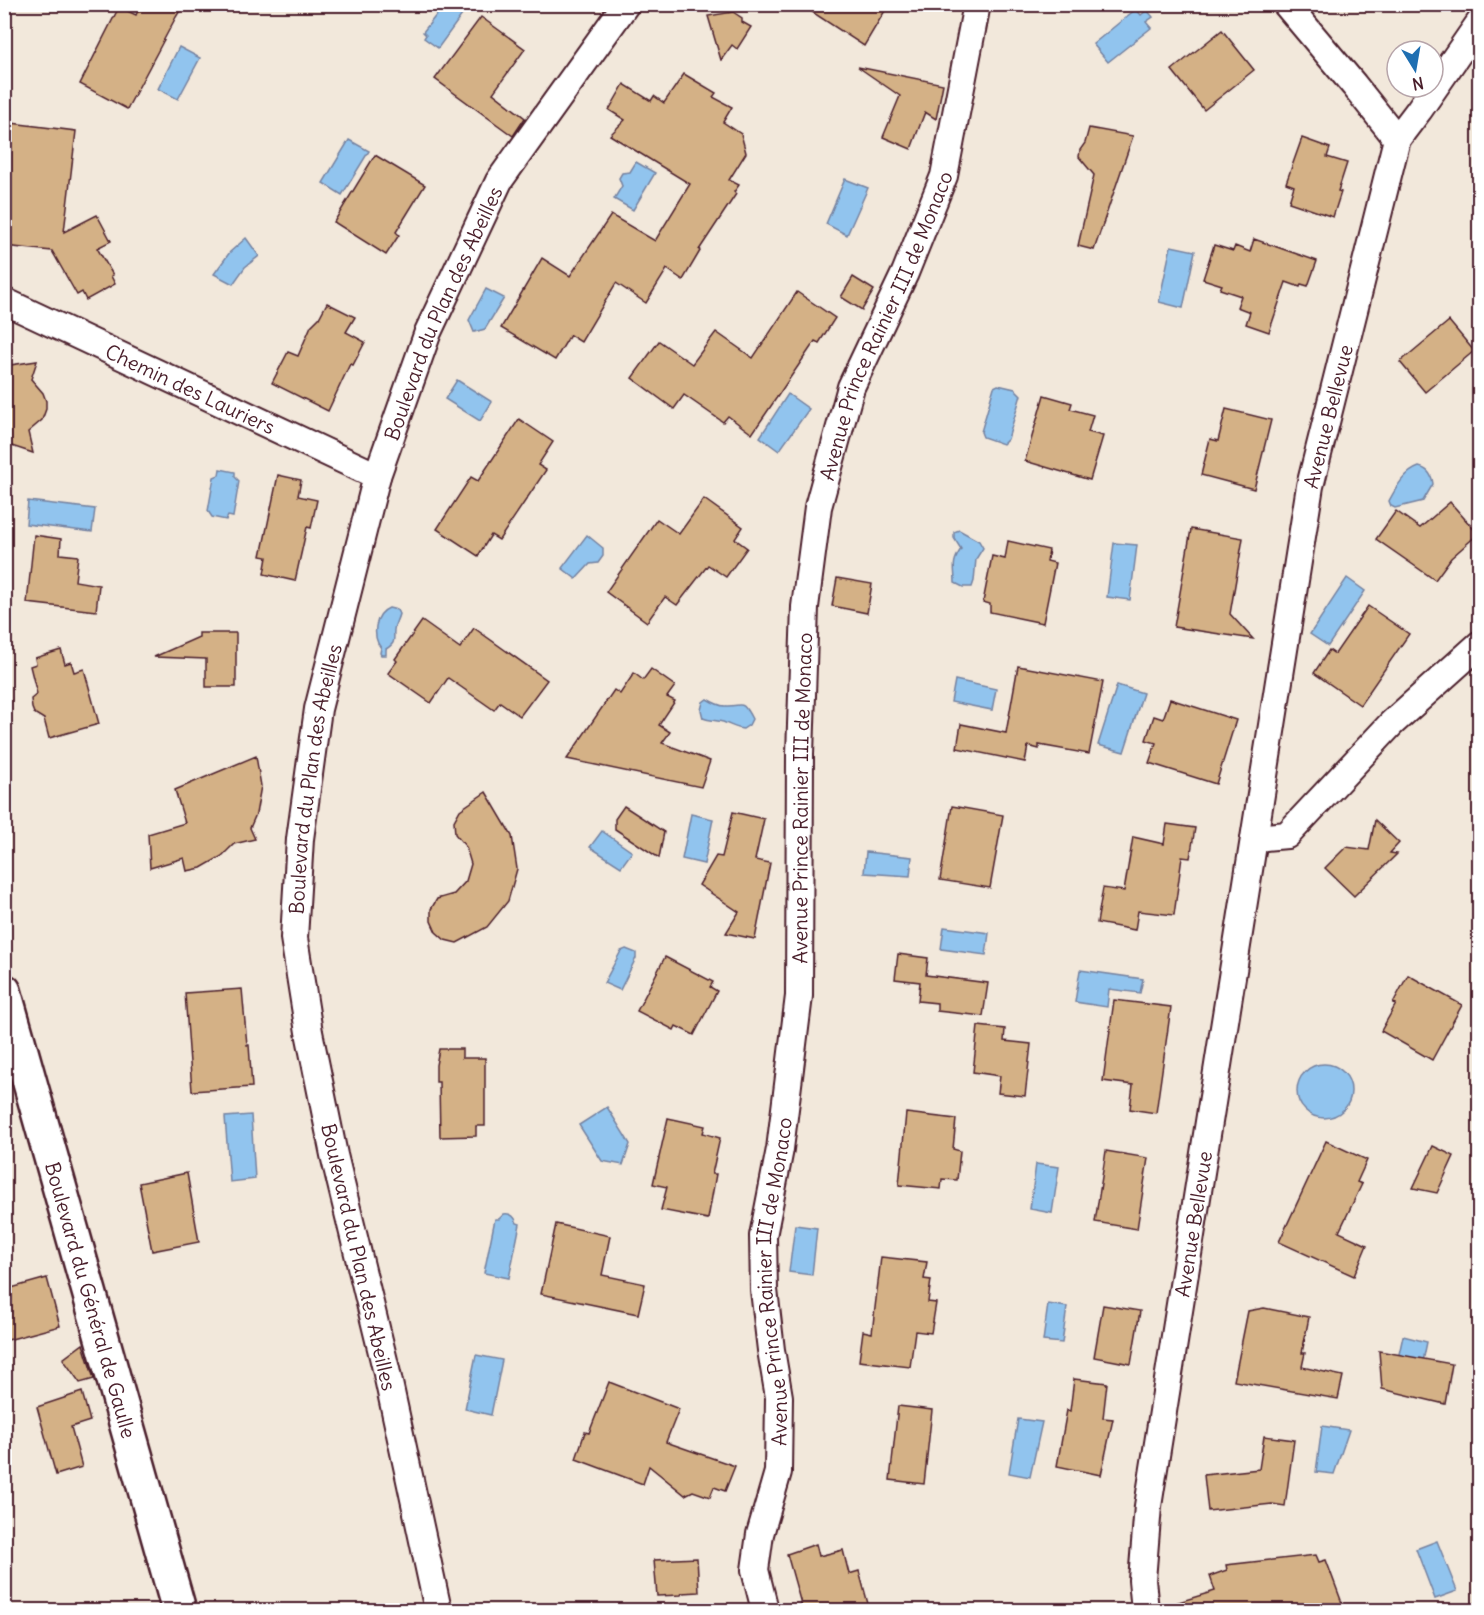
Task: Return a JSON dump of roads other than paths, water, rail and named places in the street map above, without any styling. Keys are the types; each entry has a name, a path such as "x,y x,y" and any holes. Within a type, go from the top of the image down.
{"street":[{"name":"Boulevard du Plan des Abeilles","path":"438,1611 386,1369 334,1155 309,1032 294,938 300,838 318,709 377,476 428,332 499,181 626,4"},
{"name":"Avenue Prince Rainier III de Monaco","path":"765,1611 755,1570 760,1534 778,1472 779,1397 764,1290 763,1236 780,1149 799,996 800,754 805,618 818,507 850,387 905,273 944,176 978,4"},
{"path":"1286,4 1397,139"},
{"name":"Avenue Bellevue","path":"1145,1611 1142,1580 1148,1506 1310,486 1397,139 1479,22"},
{"name":"Chemin des Lauriers","path":"4,301 377,476"},
{"path":"1255,838 1287,835 1392,723 1479,644"},
{"name":"Boulevard du Général de Gaulle","path":"4,991 179,1611"}],"water":[{"path":"445,4 462,15 438,48 424,38 426,35 423,32"},
{"path":"1136,9 1141,15 1147,10 1153,17 1146,22 1151,28 1108,62 1093,44"},
{"path":"179,47 200,58 178,99 158,89"},
{"path":"349,140 369,151 342,195 323,183"},
{"path":"636,162 655,173 633,210 614,199 622,186 619,178 622,173 630,172"},
{"path":"845,179 868,188 847,235 826,224"},
{"path":"246,238 259,256 245,267 233,284 214,274 230,252"},
{"path":"1171,246 1195,251 1183,308 1159,302"},
{"path":"486,289 504,298 485,329 474,332 469,320"},
{"path":"457,380 492,402 480,421 445,399"},
{"path":"998,385 1015,389 1021,395 1008,439 1003,444 983,437 981,432 994,387"},
{"path":"788,394 809,409 779,451 760,437"},
{"path":"1419,467 1429,473 1433,484 1423,501 1395,508 1391,506 1389,501 1401,481"},
{"path":"220,469 235,472 235,477 239,481 233,517 228,516 226,520 212,517 208,511 214,477 219,475"},
{"path":"28,501 95,509 92,532 26,524"},
{"path":"959,530 979,541 983,548 976,559 972,587 963,587 955,583 955,562 961,549 954,538 954,532"},
{"path":"587,535 603,548 603,556 598,563 590,564 576,579 562,568"},
{"path":"1114,543 1137,545 1130,600 1107,597"},
{"path":"1347,578 1365,591 1328,646 1310,634"},
{"path":"389,608 397,610 399,614 394,628 393,643 386,649 386,655 381,655 381,648 376,638 376,626 380,615"},
{"path":"955,680 996,689 992,710 951,702"},
{"path":"1117,685 1143,693 1124,752 1098,745"},
{"path":"707,699 723,706 743,706 752,719 749,725 743,729 703,718 701,710 703,702"},
{"path":"691,814 713,819 704,864 682,859"},
{"path":"602,831 632,852 621,867 590,847"},
{"path":"866,852 912,857 910,876 864,873"},
{"path":"944,927 989,933 986,955 941,949"},
{"path":"626,949 636,953 636,958 620,990 604,983 621,951"},
{"path":"1080,970 1143,979 1140,993 1109,989 1107,1007 1075,1002"},
{"path":"1319,1064 1329,1064 1343,1072 1349,1081 1351,1091 1349,1101 1343,1110 1329,1118 1319,1118 1302,1106 1297,1096 1297,1086 1309,1069"},
{"path":"607,1107 630,1144 623,1165 602,1161 579,1125"},
{"path":"251,1115 255,1179 230,1182 225,1117"},
{"path":"1036,1164 1059,1167 1052,1213 1030,1209"},
{"path":"504,1214 509,1214 520,1224 509,1278 484,1273 495,1219 499,1219"},
{"path":"795,1225 817,1228 812,1275 789,1272"},
{"path":"1048,1304 1067,1307 1062,1343 1043,1341"},
{"path":"1403,1336 1427,1342 1417,1391 1392,1386"},
{"path":"476,1355 502,1360 491,1415 465,1409"},
{"path":"1018,1419 1042,1422 1030,1477 1009,1473"},
{"path":"1322,1426 1349,1430 1334,1474 1316,1472"},
{"path":"1437,1541 1457,1591 1435,1599 1416,1549"}]}
